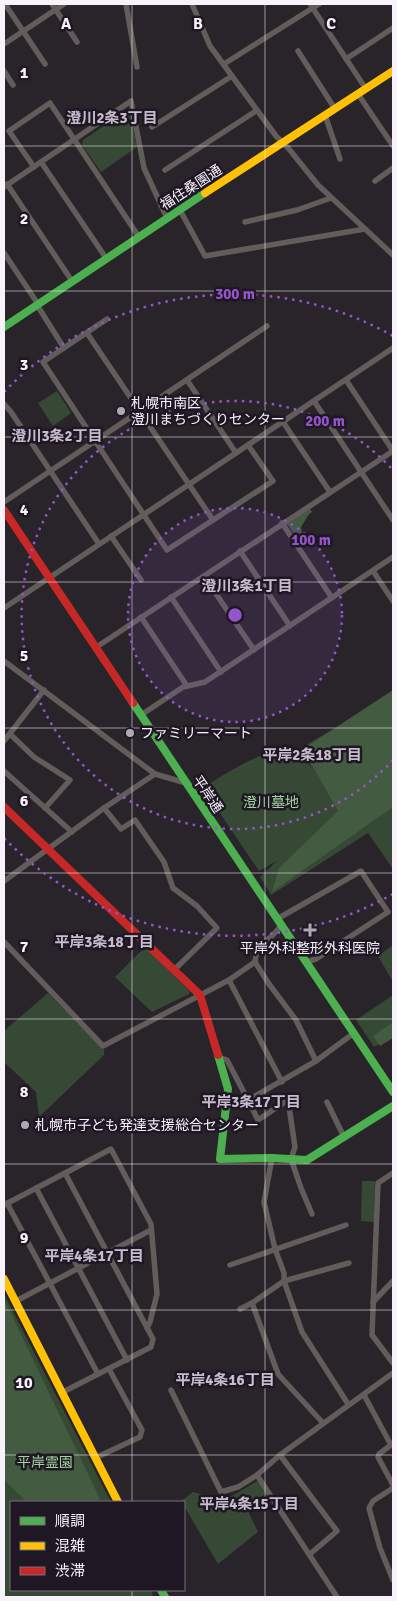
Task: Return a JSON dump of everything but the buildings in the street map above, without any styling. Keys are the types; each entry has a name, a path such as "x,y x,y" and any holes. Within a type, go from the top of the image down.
{"street":[{"path":"4,44 54,7 64,4"},
{"path":"126,4 137,67"},
{"path":"224,64 311,6 319,4"},
{"path":"194,5 210,46 256,111 331,198 393,255"},
{"path":"311,6 366,89"},
{"path":"7,7 45,64"},
{"path":"54,7 77,42"},
{"path":"346,59 393,28"},
{"path":"298,51 335,109"},
{"path":"4,71 13,85"},
{"name":"福住桑園通","path":"4,327 139,236 393,71"},
{"path":"152,127 232,76"},
{"path":"358,94 393,146"},
{"path":"72,281 6,186 131,102 144,168 168,218"},
{"path":"34,167 9,131 50,103 139,236"},
{"path":"165,170 256,111"},
{"path":"324,115 340,159"},
{"path":"42,162 106,258"},
{"path":"375,181 393,168"},
{"path":"245,222 297,210 331,198"},
{"path":"180,210 205,256 364,229"},
{"path":"4,253 64,348"},
{"path":"108,319 42,362 167,550 273,481 248,445"},
{"path":"4,502 268,326"},
{"path":"87,333 213,520"},
{"path":"4,608 393,348"},
{"path":"188,380 236,453"},
{"path":"96,648 393,451 346,380"},
{"path":"314,401 393,520"},
{"path":"4,404 99,544"},
{"path":"282,422 330,492"},
{"name":"平岸通","path":"4,510 393,1092"},
{"path":"282,523 332,598"},
{"path":"111,536 141,580"},
{"path":"240,551 290,626"},
{"path":"140,715 183,687 205,682 393,557"},
{"path":"373,571 393,601"},
{"path":"204,576 254,650"},
{"path":"171,597 221,672"},
{"path":"141,617 187,686"},
{"path":"4,663 44,690 96,731 156,774 186,783"},
{"path":"4,741 44,690"},
{"path":"10,734 34,757 70,780 45,808"},
{"path":"4,771 72,832"},
{"path":"4,881 104,808 156,774"},
{"path":"4,807 200,995 228,1089 220,1159 272,1158 307,1160 393,1106"},
{"path":"104,808 121,829 135,820 164,862 173,888 197,906 217,928 174,970"},
{"path":"306,962 316,959 388,912 361,870 279,922 272,936 257,948 256,962 269,984 296,1020 316,1061"},
{"path":"4,942 102,1046 229,980 256,962"},
{"path":"229,980 282,1082"},
{"path":"248,1100 316,1061 354,1033"},
{"path":"218,1057 227,1060 258,1120 288,1100 295,1147 291,1159 300,1188 312,1214"},
{"path":"327,1102 344,1138"},
{"path":"98,1374 50,1283 5,1204 111,1149 150,1224 157,1294 147,1328"},
{"path":"272,1158 264,1202 275,1250 284,1273 284,1281 304,1338 348,1404"},
{"path":"63,1392 151,1347 152,1339 65,1173"},
{"path":"393,1173 378,1183 372,1335 393,1363"},
{"path":"36,1188 127,1360"},
{"path":"230,1264 346,1225"},
{"path":"16,1301 151,1230"},
{"path":"240,1309 252,1304 284,1281 349,1263"},
{"path":"4,1279 117,1501"},
{"path":"373,1302 393,1281"},
{"path":"252,1304 278,1374 323,1423"},
{"path":"95,1458 140,1437 142,1430 109,1369"},
{"path":"171,1390 221,1492 238,1487 348,1404 393,1375"},
{"path":"364,1395 391,1445 379,1454 378,1457 393,1486 373,1502 369,1508 380,1548 393,1580"},
{"path":"280,1455 337,1531 310,1554"},
{"path":"257,1474 337,1597"}],"green space":[{"path":"126,111 130,113 137,147 101,172 82,145 83,140"},
{"path":"57,391 71,413 53,426 38,403"},
{"path":"310,509 312,512 301,527 303,547 287,524"},
{"path":"393,690 393,807 272,892 279,868 338,811 303,749"},
{"name":"澄川墓地","path":"393,694 393,869 368,833 271,895 260,877 277,861 259,871 203,788 238,766 267,754 281,751 294,752 304,758 313,771 301,748"},
{"path":"393,945 393,982 378,956"},
{"path":"145,947 190,992 152,1012 115,977"},
{"path":"48,993 104,1050 104,1055 39,1117 36,1092 4,1062 4,1031"},
{"path":"393,995 393,1035 374,1047 356,1020"},
{"path":"393,1022 393,1038 380,1046 373,1036"},
{"path":"362,1181 375,1181 374,1222 361,1221"},
{"name":"平岸霊園","path":"4,1294 110,1501 10,1501 10,1591 151,1591 153,1595 149,1597 4,1597"},
{"name":"平岸霊園","path":"4,1299 100,1499 95,1501 26,1501 4,1480"},
{"path":"259,1480 267,1493 246,1507 258,1532 218,1564 185,1508 185,1501 181,1501 193,1492 208,1496 232,1496"}],"traffic: fast":[{"path":"4,327 205,193"},
{"path":"133,703 393,1092"},
{"path":"218,1055 228,1089 220,1159 272,1158 307,1160 393,1106"},
{"path":"162,1591 165,1597"}],"traffic: slow":[{"path":"205,193 393,71"},
{"path":"4,1279 117,1501"}],"traffic: jam":[{"path":"4,510 133,703"},
{"path":"4,807 200,995 218,1055"}],"place":[{"name":"札幌市南区 澄川まちづくりセンター","path":"121,411"},
{"name":"ファミリーマート","path":"130,733"},
{"name":"平岸外科整形外科医院","path":"310,930"},
{"name":"札幌市子ども発達支援総合センター","path":"25,1125"}],"district":[{"name":"澄川2条3丁目","path":"112,118"},
{"name":"澄川3条2丁目","path":"57,436"},
{"name":"澄川3条1丁目","path":"247,586"},
{"name":"平岸2条18丁目","path":"312,755"},
{"name":"平岸3条18丁目","path":"104,942"},
{"name":"平岸3条17丁目","path":"251,1102"},
{"name":"平岸4条17丁目","path":"94,1256"},
{"name":"平岸4条16丁目","path":"225,1380"},
{"name":"平岸4条15丁目","path":"249,1504"}]}
